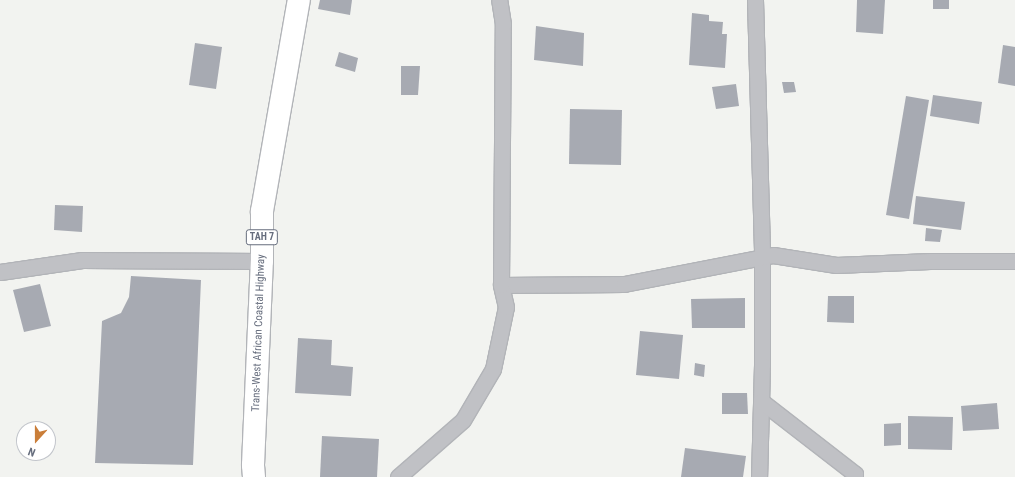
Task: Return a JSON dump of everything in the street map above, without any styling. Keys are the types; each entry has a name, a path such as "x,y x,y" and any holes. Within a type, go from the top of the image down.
{"highway":[{"name":"Trans-West African Coastal Highway","path":"254,477 253,465 262,261 262,211 299,0"}],"street":[{"path":"398,477 463,420 493,369 506,307 502,285 503,24 499,0"},
{"path":"755,0 762,257 759,477"},
{"path":"502,285 624,284 773,255 836,264 930,261 1015,261"},
{"path":"0,272 82,260 262,261"},
{"path":"761,401 856,474 856,477"}],"building":[{"path":"320,0 352,0 350,15 318,9"},
{"path":"857,0 885,0 883,34 856,32"},
{"path":"933,0 949,0 949,9 933,9"},
{"path":"692,13 709,15 709,21 723,22 722,34 727,34 725,68 689,65"},
{"path":"536,26 584,33 583,66 534,60"},
{"path":"195,43 222,47 216,89 189,85"},
{"path":"1003,45 1015,47 1015,86 998,83"},
{"path":"339,52 358,58 355,72 335,66"},
{"path":"401,66 420,66 418,95 401,95"},
{"path":"782,82 794,82 796,92 784,93"},
{"path":"736,84 739,106 716,109 712,87"},
{"path":"933,95 982,102 979,124 930,116"},
{"path":"906,96 929,100 909,219 886,215"},
{"path":"570,109 622,110 621,165 569,164"},
{"path":"916,196 965,202 961,230 913,224"},
{"path":"55,205 83,206 82,232 54,230"},
{"path":"926,228 942,230 940,242 925,241"},
{"path":"131,276 201,280 193,465 95,463 102,321 121,313 129,297"},
{"path":"40,284 51,326 24,332 13,290"},
{"path":"828,296 854,296 854,323 827,322"},
{"path":"745,298 745,328 692,328 691,299"},
{"path":"640,331 683,335 679,379 636,375"},
{"path":"298,338 332,340 331,365 353,367 351,396 295,393"},
{"path":"695,363 705,365 704,377 694,375"},
{"path":"722,393 747,393 748,414 722,414"},
{"path":"997,403 999,429 963,431 961,406"},
{"path":"908,416 953,417 952,450 908,449"},
{"path":"901,423 901,445 884,446 884,424"},
{"path":"322,436 379,439 377,477 320,477"},
{"path":"685,448 746,456 743,477 681,477"}]}
